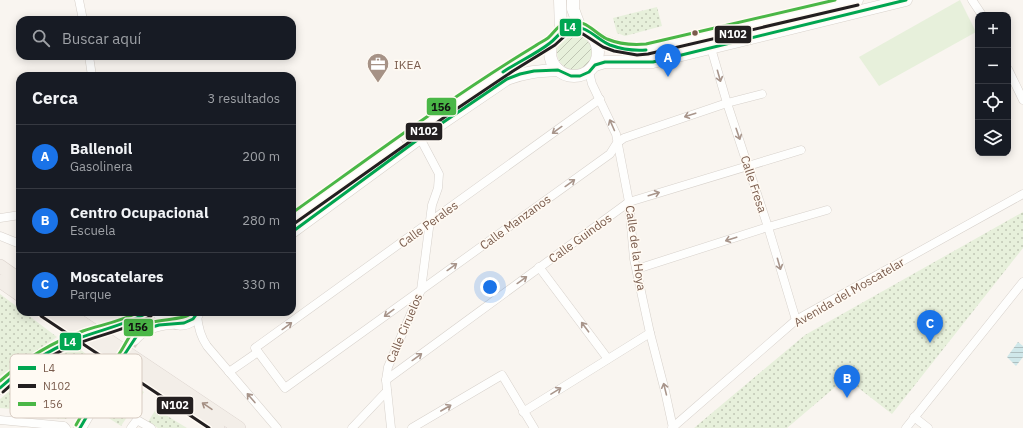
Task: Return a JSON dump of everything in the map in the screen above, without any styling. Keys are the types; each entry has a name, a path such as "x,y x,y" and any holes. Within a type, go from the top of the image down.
{"main road":[{"path":"560,0 561,31"},
{"path":"572,0 573,9 580,28"},
{"path":"296,216 446,110 552,41 561,31 566,28 580,28 588,31 605,43 625,49 637,50 647,49 857,0"},
{"path":"552,41 550,46 550,57 554,66 558,70 571,76 580,76 605,62 648,63 906,0"},
{"path":"592,68 598,59 599,52 594,36"},
{"path":"296,229 420,138 507,79 534,71 558,70"},
{"path":"0,266 16,277"},
{"path":"0,281 16,292"},
{"path":"50,316 107,354"},
{"path":"72,316 129,354"},
{"path":"114,327 142,316"},
{"path":"161,316 171,323"},
{"path":"134,339 138,334 149,328 171,323 184,323 196,316"},
{"path":"46,354 66,343"},
{"path":"142,363 239,428"},
{"path":"142,377 218,428"},
{"path":"0,388 10,379"},
{"path":"80,428 86,418"}],"street":[{"path":"80,0 82,16"},
{"path":"972,0 980,12"},
{"name":"Calle Fresa","path":"711,48 796,320"},
{"path":"90,60 91,72"},
{"name":"Calle de la Hoya","path":"592,68 592,84 616,134 629,202 636,270 673,428"},
{"path":"1011,74 1023,100"},
{"name":"Calle Manzanos","path":"257,350 285,388 610,154 617,143 624,138 727,103 762,94"},
{"name":"Calle Perales","path":"229,372 600,99"},
{"name":"Calle Ciruelos","path":"391,428 386,380 388,367 421,290 432,205 438,188 439,174 420,138"},
{"name":"Calle Guindos","path":"386,380 629,202 801,150"},
{"name":"Avenida del Moscatelar","path":"673,428 796,320 1023,194"},
{"path":"636,270 768,227 827,210"},
{"path":"0,218 16,216"},
{"path":"0,236 16,242"},
{"path":"540,267 608,359"},
{"path":"906,428 1023,282"},
{"path":"198,316 198,325 201,336 207,346 277,428"},
{"path":"523,412 650,333"},
{"path":"412,428 502,375 534,428"},
{"path":"352,428 387,390"},
{"path":"914,417 928,428"},
{"path":"0,420 64,426 66,428"},
{"path":"131,428 137,420 151,428"}],"green space":[{"path":"960,0 975,30 975,33 879,86 859,57"},
{"path":"657,7 662,26 625,36 617,33 613,18"},
{"path":"579,34 588,39 592,45 592,59 588,65 579,70 571,70 562,65 558,59 557,48 562,39 568,35"},
{"path":"1023,212 1023,248 892,414 847,379 840,383 787,428 694,428 805,335"},
{"path":"0,294 16,306 16,316 29,316 57,337 32,354 10,354 10,369 0,376"},
{"path":"77,347 86,354 62,354"},
{"path":"10,391 10,409 0,408 0,399"},
{"path":"156,409 187,428 158,428 148,422"},
{"path":"108,418 126,418 121,426"}],"water":[{"path":"1018,342 1023,346 1023,357 1016,366 1007,357"}],"tunnel":[{"path":"66,343 113,327"},
{"path":"124,354 134,339"}],"transit line":[{"name":"156","path":"296,210 442,106 546,39 564,24 574,22 585,24 607,39 616,42 646,44 835,0"},
{"name":"L4","path":"296,229 420,138 507,79 520,74 534,71 558,70 571,76 580,76 589,72 595,65 605,62 653,62 906,0"},
{"name":"N102","path":"296,222 449,114 555,45 568,33 575,32 583,34 603,47 614,51 637,55 648,54 858,5"},
{"name":"L4","path":"503,72 539,51 562,31 572,27 587,30 610,45 623,49 646,50"},
{"name":"N102","path":"41,316 98,354"},
{"name":"156","path":"36,354 72,335 129,316"},
{"name":"L4","path":"46,354 83,336 142,316"},
{"name":"N102","path":"55,354 68,347 143,321 151,316"},
{"name":"156","path":"120,354 134,330 149,323 185,316"},
{"name":"L4","path":"125,354 138,334 149,328 159,325 184,323 193,319 195,316"},
{"name":"156","path":"0,381 10,373"},
{"name":"L4","path":"0,388 10,380"},
{"name":"N102","path":"142,383 209,428"},
{"name":"N102","path":"3,392 10,386"},
{"name":"156","path":"76,425 80,418"},
{"name":"L4","path":"80,428 86,418"}],"place":[{"name":"Ballenoil","path":"668,77"},
{"name":"IKEA","path":"378,84"},
{"name":"Moscatelares","path":"930,343"},
{"name":"Centro Ocupacional","path":"847,398"}]}
